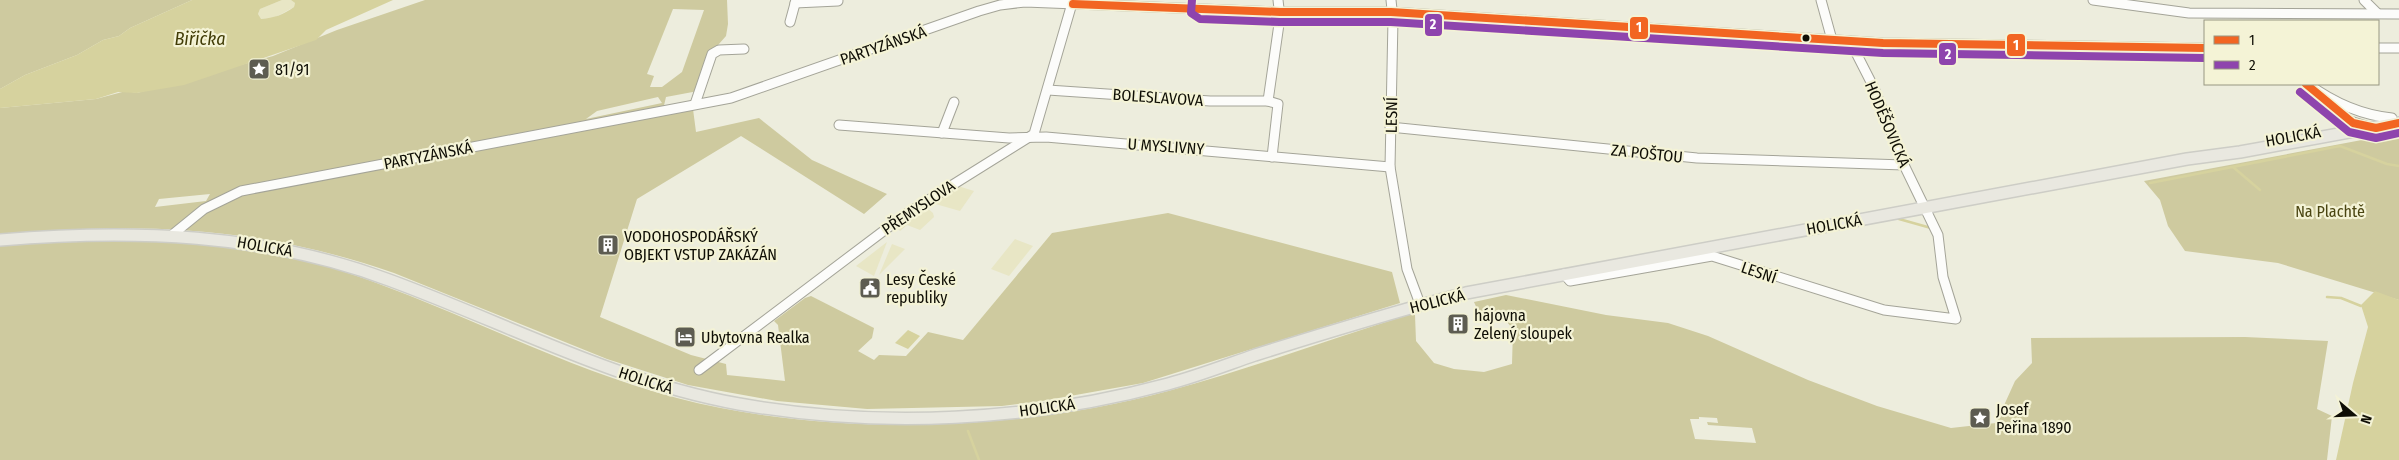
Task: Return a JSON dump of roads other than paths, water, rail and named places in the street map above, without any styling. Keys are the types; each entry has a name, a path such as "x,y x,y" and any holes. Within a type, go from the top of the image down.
{"main road":[{"name":"HOLICKÁ","path":"0,240 87,233 172,235 222,239 286,249 353,267 602,365 683,391 773,408 865,417 1002,413 1043,408 1138,391 1166,384 1420,304 1564,274 2187,159 2343,122 2357,124 2397,119"},
{"name":"HOLICKÁ","path":"2187,159 2240,152 2376,128 2397,119"}],"street":[{"path":"1272,157 1278,104 1268,101 1280,12 1278,0"},
{"name":"LESNÍ","path":"1391,0 1393,19 1390,167 1407,269 1420,304"},
{"path":"1821,0 1832,40"},
{"path":"2093,0 2189,13 2399,14"},
{"path":"2364,0 2377,14"},
{"path":"790,22 796,1 838,1"},
{"name":"PŘEMYSLOVA","path":"699,370 906,214 1007,149 1027,139 1037,130 1073,2"},
{"name":"PARTYZÁNSKÁ","path":"172,235 190,217 212,203 251,188 731,98 997,3 1122,3 1280,12 1391,12 1938,45 2204,48"},
{"name":"HODĚŠOVICKÁ","path":"1850,41 1874,88 1904,165 1926,207"},
{"path":"2379,48 2399,48"},
{"path":"696,104 712,54 719,50 744,49"},
{"path":"2308,85 2339,106 2354,112 2397,119"},
{"path":"2308,85 2343,122"},
{"name":"BOLESLAVOVA","path":"1048,90 1210,102 1268,101"},
{"path":"942,133 954,102"},
{"path":"2357,124 2376,128"},
{"name":"U MYSLIVNY","path":"839,125 1027,139 1046,137 1220,150 1272,157 1390,167"},
{"name":"ZA POŠTOU","path":"1390,127 1697,158 1904,165"},
{"name":"LESNÍ","path":"1564,274 1570,281 1712,256 1796,285 1877,308 1956,319 1943,277 1938,235 1926,207"}],"water":[{"name":"Biřička","path":"192,0 282,0 260,9 258,14 261,19 278,16 290,10 294,7 295,3 291,0 393,0 326,30 316,40 184,85 137,93 118,92 96,99 0,108 0,89 25,75 77,55 103,40 119,36 130,28"},
{"path":"2375,291 2399,300 2399,460 2336,460 2368,327 2361,305"},
{"path":"908,330 920,336 908,349 895,343"}],"waterway":[{"path":"2150,183 2340,146 2387,164 2399,166"},
{"path":"2233,167 2260,190"},
{"path":"1899,219 1931,228"},
{"path":"2327,297 2341,298 2361,306"},
{"path":"968,431 979,460"}],"place":[{"name":"81/91","path":"259,69"},
{"name":"VODOHOSPODÁŘSKÝ OBJEKT VSTUP ZAKÁZÁN","path":"608,245"},
{"name":"Lesy České republiky","path":"870,288"},
{"name":"hájovna Zelený sloupek","path":"1458,324"},
{"name":"Ubytovna Realka","path":"685,337"},
{"name":"Josef Peřina 1890","path":"1980,418"}],"park label":[{"name":"Na Plachtě","path":"2330,211"}]}
